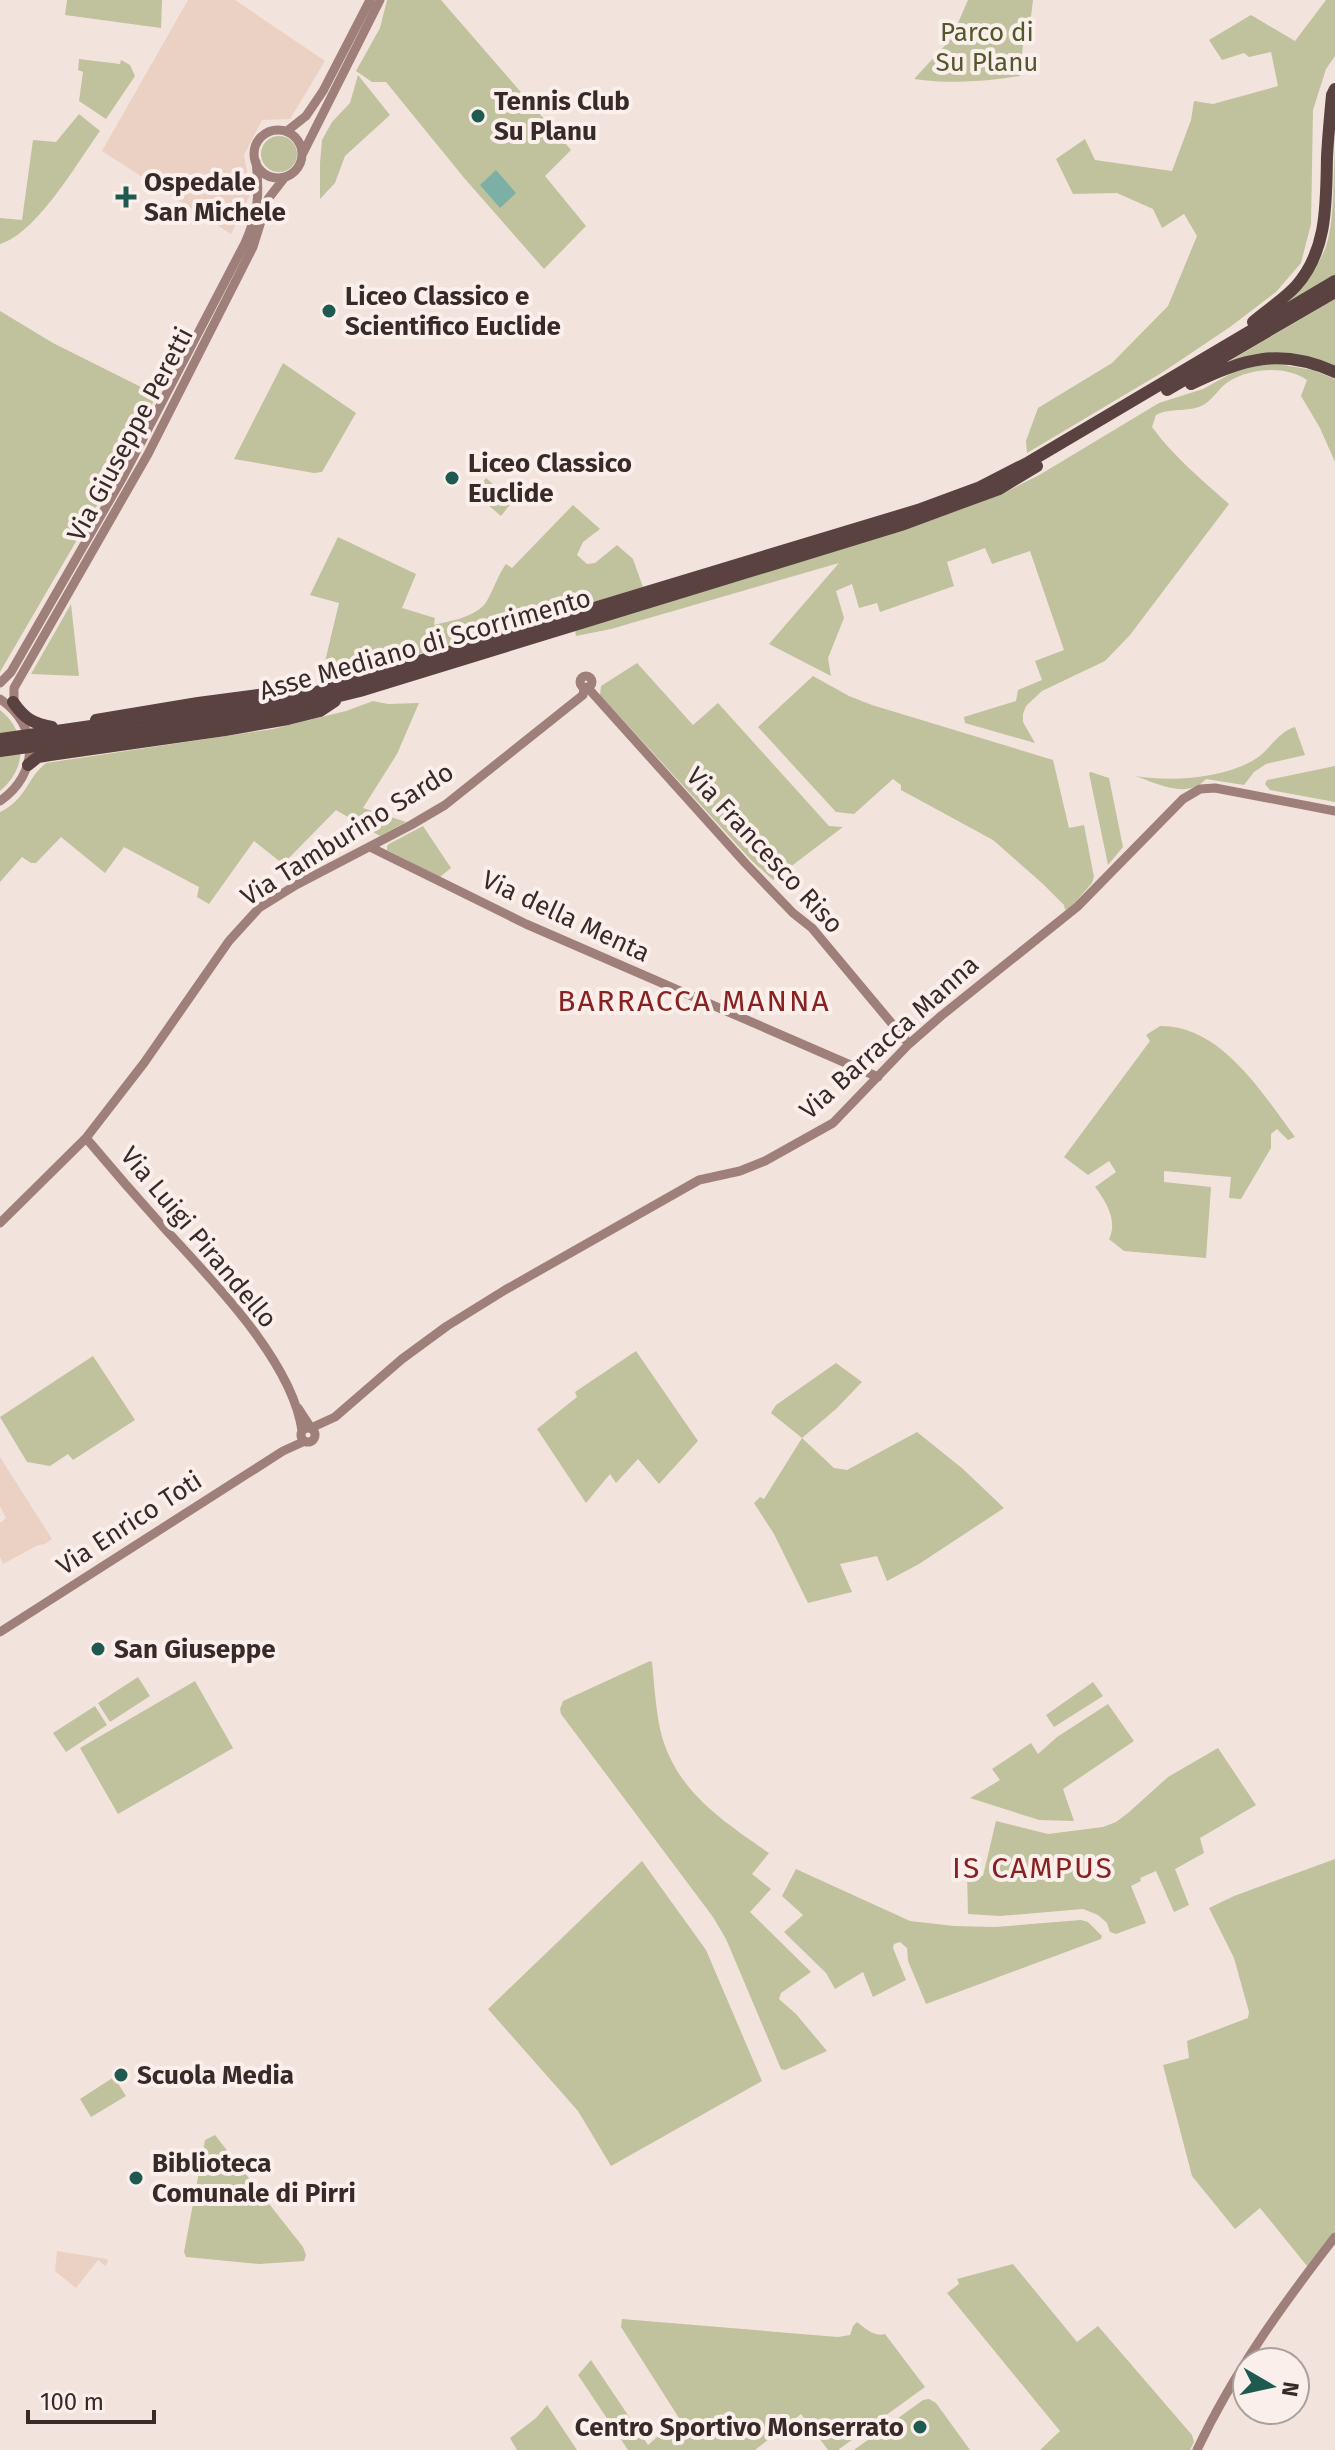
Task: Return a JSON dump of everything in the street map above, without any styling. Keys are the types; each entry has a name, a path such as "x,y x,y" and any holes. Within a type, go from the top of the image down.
{"highway":[{"path":"1223,347 1295,286 1310,266 1326,211 1327,152 1335,89"},
{"path":"666,591 978,488 1029,462 1335,281"},
{"path":"666,591 901,525 999,489 1335,292"},
{"path":"1168,389 1187,385 1227,367 1272,359 1312,362 1335,372"},
{"name":"Asse Mediano di Scorrimento","path":"0,751 310,694 666,591"},
{"name":"Asse Mediano di Scorrimento","path":"0,739 262,715 340,697 666,591"},
{"path":"27,731 248,695 296,690 310,694"},
{"path":"28,765 38,757 288,719 320,711 340,697"},
{"path":"9,704 30,721 52,727"}],"street":[{"path":"287,131 306,116 323,91 370,0"},
{"name":"Via Giuseppe Peretti","path":"9,704 14,688 148,454 253,247 268,199 285,177 296,170 380,0"},
{"path":"285,177 268,175 256,162 255,147 263,136 274,130 287,131 297,139 302,155"},
{"name":"Via Giuseppe Peretti","path":"0,683 11,672 123,477 245,243 259,199 256,162"},
{"name":"Via Tamburino Sardo","path":"0,1223 86,1138 144,1063 229,941 259,908 445,805 583,695 586,687"},
{"name":"Via Francesco Riso","path":"586,687 715,831 793,913 812,928 909,1044"},
{"path":"0,801 12,793 22,780 30,748 27,731 9,704"},
{"name":"Via Barracca Manna","path":"305,1433 335,1417 402,1359 477,1307 699,1180 740,1171 833,1123 909,1044 1077,907 1177,803 1200,789 1215,788 1335,811"},
{"name":"Via della Menta","path":"370,847 526,924 878,1077"},
{"name":"Via Luigi Pirandello","path":"86,1138 229,1300 271,1357 298,1408 305,1433"},
{"name":"Via Enrico Toti","path":"0,1632 283,1451 305,1433"},
{"path":"1197,2450 1269,2326 1335,2237"}],"green space":[{"path":"67,0 162,0 161,28 65,15"},
{"name":"Tennis Club Su Planu","path":"387,0 441,0 571,150 545,176 586,226 544,269 386,82 372,82 356,71 380,28"},
{"name":"Parco di Su Planu","path":"968,0 1033,0 1028,42 1023,44 1020,76 967,82 914,79 951,39"},
{"path":"1326,0 1335,0 1335,56 1326,69 1313,110 1311,224 1301,263 1276,292 1230,327 1163,372 1027,453 1026,441 1038,408 1112,363 1168,306 1197,236 1184,214 1162,228 1153,209 1117,193 1073,194 1056,159 1085,139 1095,160 1172,171 1191,120 1194,101 1213,104 1278,86 1271,52 1249,57 1244,53 1222,60 1209,40 1251,15 1295,41"},
{"path":"79,59 120,64 121,60 130,65 135,76 106,119 79,101 83,72 78,70"},
{"path":"358,75 390,115 345,156 335,183 320,199 322,140 332,122 350,103"},
{"path":"79,114 100,131 42,212 14,237 0,244 0,218 22,220 33,140 56,142"},
{"path":"279,136 292,141 297,154 292,167 279,172 266,167 261,154 266,141"},
{"path":"1335,147 1335,275 1284,305 1302,286 1325,249 1332,213"},
{"path":"1335,299 1335,367 1282,354 1258,355 1228,362"},
{"path":"0,311 53,343 157,395 113,478 0,672"},
{"path":"283,363 356,413 322,472 234,459"},
{"path":"1278,364 1313,370 1335,379 1335,462 1301,396 1307,380 1288,372 1257,371 1237,377 1199,407 1156,415 1152,427 1160,438 1229,504 1130,635 1105,661 1042,691 1026,706 1023,722 1035,743 965,723 964,717 1016,701 1018,690 1042,680 1035,661 1064,650 1030,551 992,564 985,548 947,562 954,586 880,612 877,603 859,608 852,584 836,591 844,618 828,658 831,676 769,644 839,563 611,629 576,636 575,629 931,520 1000,495 1159,403 1203,389 1239,369"},
{"path":"486,478 513,501 501,516 474,493"},
{"path":"573,505 600,529 583,542 577,555 587,564 595,563 617,545 633,559 643,587 389,663 323,670 339,603 310,595 338,537 416,574 402,608 435,618 434,625 479,609 487,601 506,564 512,568"},
{"path":"71,604 79,676 31,674"},
{"path":"637,663 693,725 718,703 829,826 843,827 773,880 751,860 600,695 601,686"},
{"path":"813,676 872,705 1053,760 1069,828 1084,825 1094,877 1092,883 1065,910 1064,905 1043,884 993,840 901,790 901,785 893,779 854,814 836,812 758,727"},
{"path":"373,701 419,703 397,754 363,808 406,822 380,836 336,810 283,864 254,841 209,904 197,897 199,887 124,847 105,873 61,837 36,863 22,857 0,882 0,812 21,795 46,763 273,729"},
{"path":"0,710 16,729 21,750 15,772 0,791"},
{"path":"1295,727 1305,755 1266,764 1254,772 1244,785 1206,779 1198,785 1181,789 1135,776 1165,779 1229,771 1257,758 1284,732"},
{"path":"1335,766 1335,802 1270,790 1265,784 1267,780"},
{"path":"1089,773 1109,778 1123,847 1108,865"},
{"path":"423,826 451,868 440,877 387,850 389,844"},
{"path":"1160,1026 1182,1029 1221,1049 1254,1082 1295,1137 1288,1140 1277,1129 1271,1134 1271,1148 1241,1199 1229,1198 1231,1177 1164,1171 1164,1182 1211,1187 1206,1258 1124,1251 1109,1239 1111,1218 1107,1205 1095,1187 1116,1172 1109,1161 1088,1175 1064,1157 1150,1041 1146,1035"},
{"path":"636,1351 698,1441 659,1484 638,1459 616,1483 610,1474 586,1503 537,1429 577,1397 575,1392"},
{"path":"93,1356 135,1420 73,1460 68,1454 50,1466 27,1462 0,1417"},
{"path":"836,1363 862,1382 802,1438 771,1413 776,1405"},
{"path":"917,1432 1004,1508 919,1564 887,1581 877,1556 840,1564 852,1592 808,1603 774,1534 754,1503 760,1497 764,1499 802,1438 834,1468 847,1470"},
{"path":"650,1661 658,1718 672,1762 698,1797 769,1853 752,1874 771,1889 750,1912 811,1972 781,1993 779,1999 827,2051 785,2070 781,2069 726,1939 713,1917 561,1714 563,1701"},
{"path":"138,1677 150,1696 110,1722 98,1703"},
{"path":"195,1681 233,1748 118,1814 80,1748"},
{"path":"1093,1682 1103,1696 1054,1727 1046,1715"},
{"path":"1108,1704 1134,1741 1063,1789 1074,1821 1039,1820 970,1798 1000,1780 992,1769 1031,1743 1038,1754 1057,1737"},
{"path":"95,1706 107,1725 66,1752 53,1733"},
{"path":"1218,1748 1256,1805 1200,1838 1204,1853 1175,1869 1189,1905 1174,1912 1156,1871 1131,1886 1146,1923 1116,1934 1110,1932 1107,1923 1098,1915 1083,1909 1000,1916 968,1914 967,1873 983,1876 996,1821 1048,1834 1103,1827 1128,1813 1168,1777"},
{"path":"1335,1859 1335,2231 1307,2266 1260,2208 1235,2229 1192,2176 1163,2065 1189,2058 1187,2041 1248,2018 1234,1958 1209,1908"},
{"path":"642,1861 706,1950 762,2081 611,2166 578,2111 488,2009"},
{"path":"796,1869 910,1921 995,1927 1081,1920 1088,1922 1102,1936 1101,1939 926,2004 908,1961 907,1948 900,1942 893,1948 906,1980 873,1997 863,1972 835,1989 826,1973 784,1932 803,1915 782,1896"},
{"path":"114,2077 126,2096 91,2117 80,2099"},
{"path":"215,2135 303,2247 306,2255 304,2261 259,2264 186,2257 184,2252 205,2140"},
{"path":"1013,2264 1077,2342 1098,2326 1192,2435 1194,2442 1190,2450 1040,2450 1060,2431 947,2293 959,2284 957,2279"},
{"path":"622,2319 838,2337 850,2335 857,2322 874,2333 885,2334 925,2387 838,2450 828,2450 801,2414 755,2450 628,2450 578,2375 591,2360 648,2445 679,2418 621,2327"},
{"name":"Centro Sportivo Monserrato","path":"923,2400 936,2403 970,2450 854,2450"},
{"path":"547,2405 577,2450 517,2450 510,2438"}],"shaded area":[{"path":"188,0 235,0 325,61 290,119 262,120 244,155 251,193 231,234 102,151"},
{"path":"0,1457 52,1539 3,1564 0,1557 0,1523 6,1518 0,1506"},
{"path":"57,2251 107,2259 108,2262 105,2266 98,2260 76,2288 55,2271"}],"water":[{"path":"496,170 516,193 500,208 480,185"}],"place":[{"name":"Tennis Club Su Planu","path":"478,116"},
{"name":"Ospedale San Michele","path":"126,197"},
{"name":"Liceo Classico e Scientifico Euclide","path":"329,311"},
{"name":"Liceo Classico Euclide","path":"452,478"},
{"name":"San Giuseppe","path":"98,1649"},
{"name":"Scuola Media","path":"121,2075"},
{"name":"Biblioteca Comunale di Pirri","path":"136,2178"},
{"name":"Centro Sportivo Monserrato","path":"920,2427"}],"district":[{"name":"BARRACCA MANNA","path":"694,1001"},
{"name":"IS CAMPUS","path":"1033,1868"}]}
